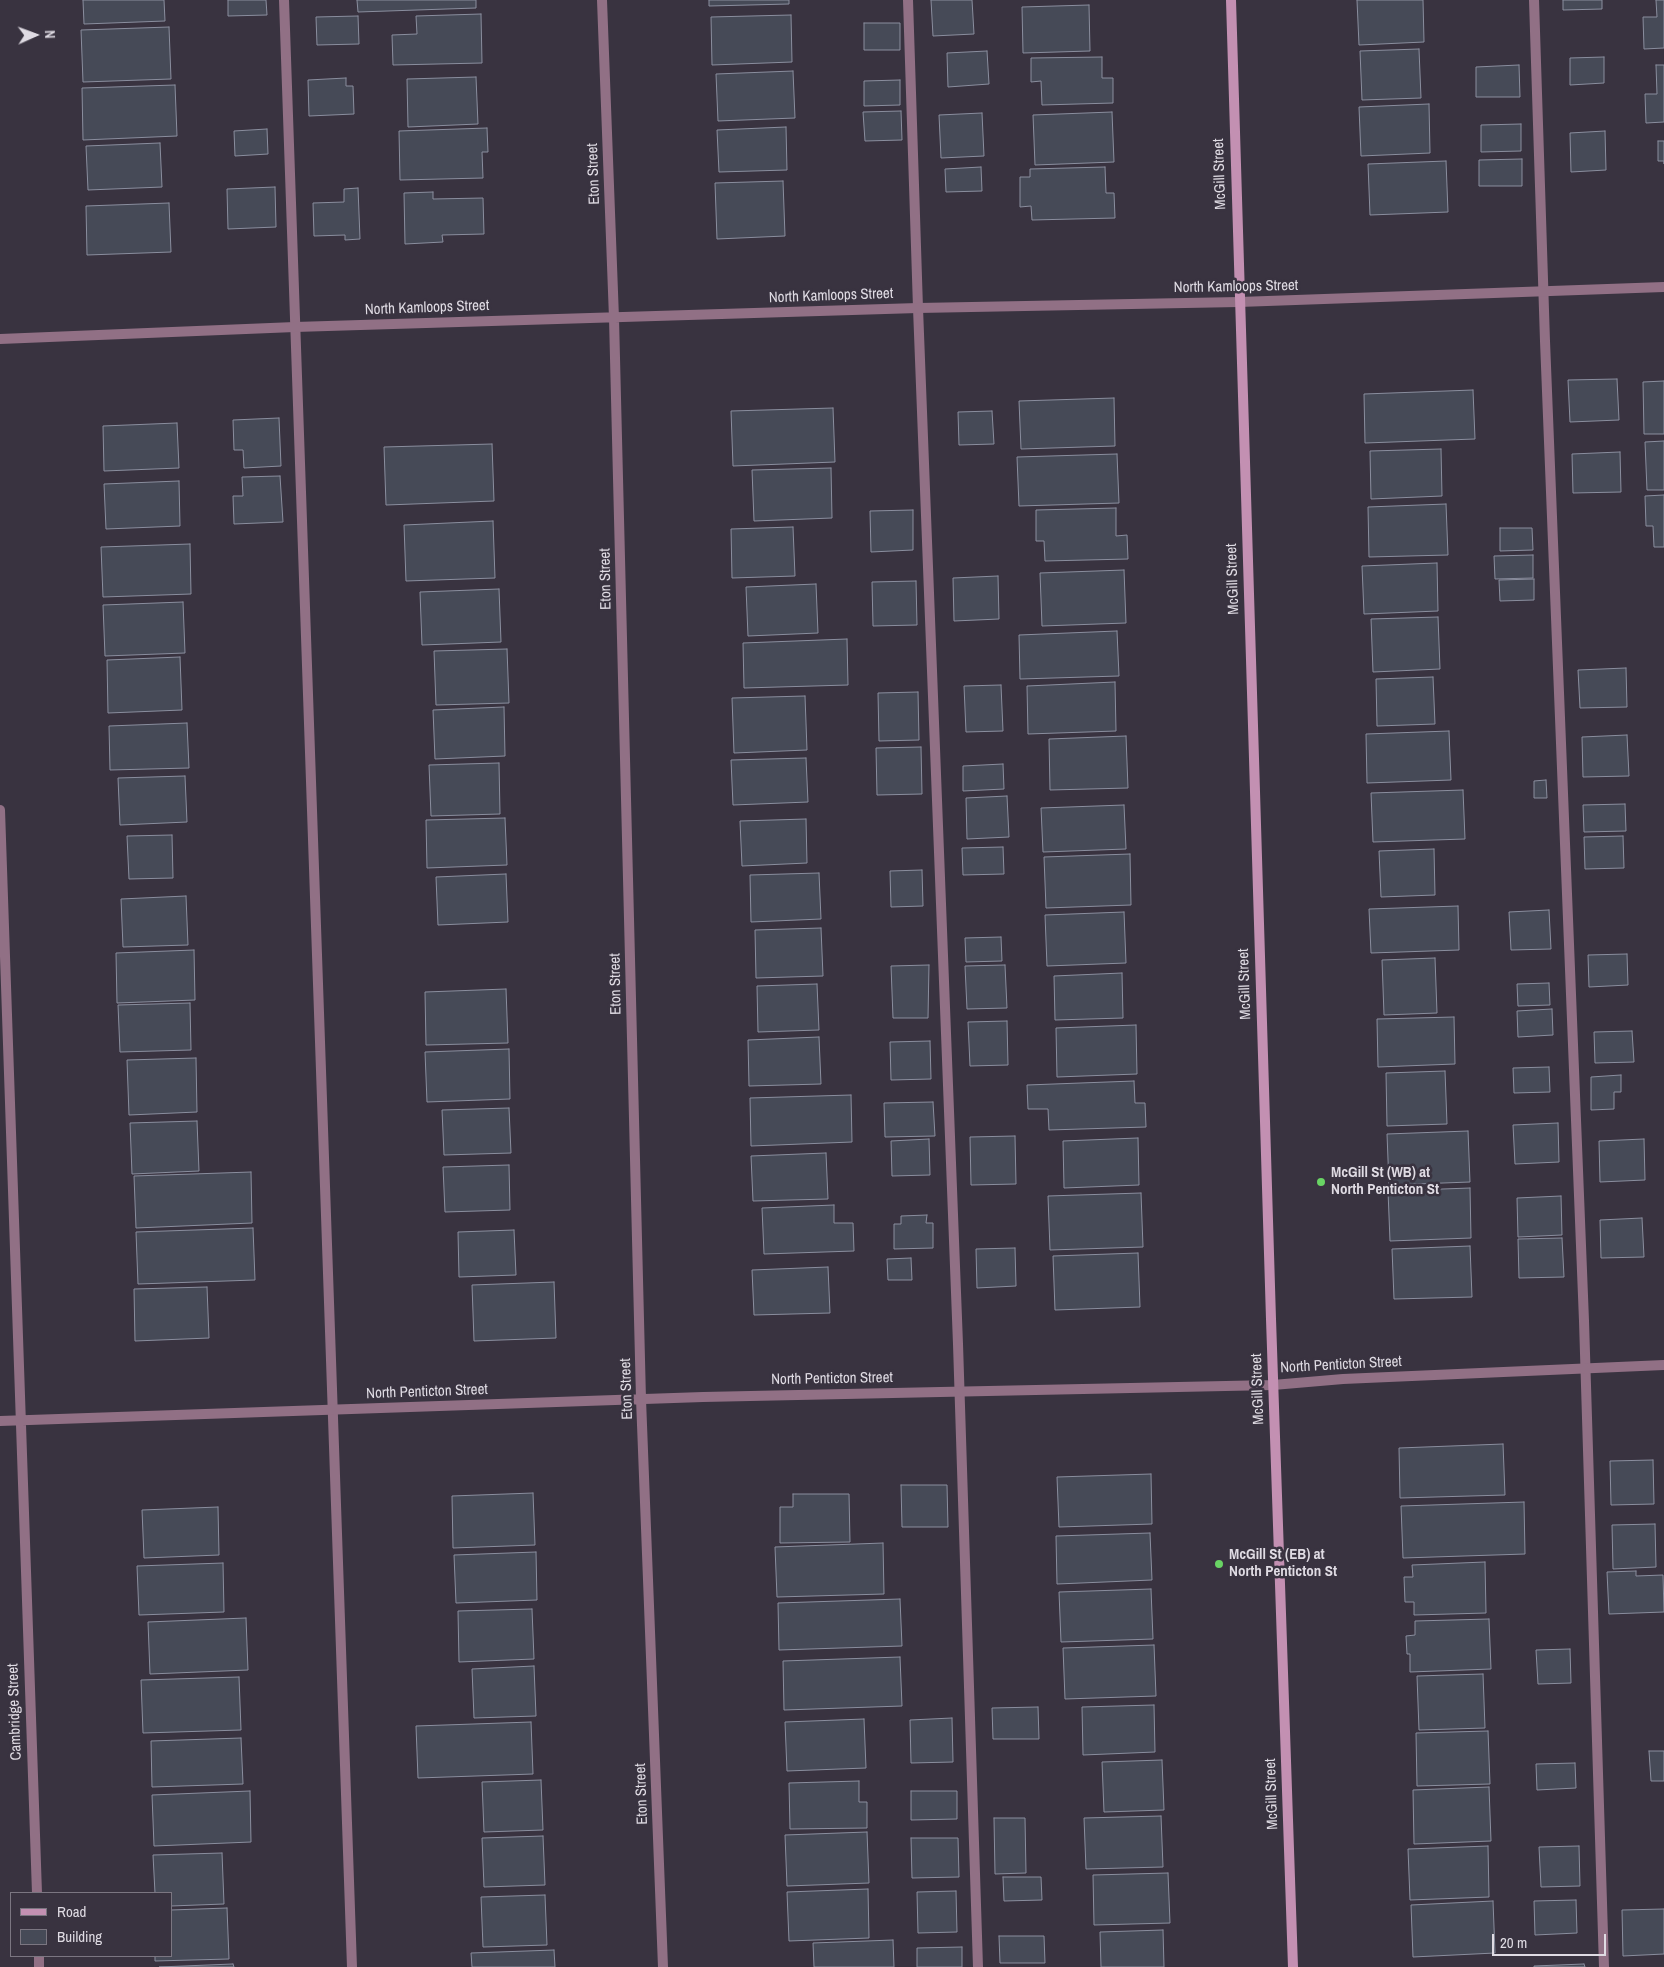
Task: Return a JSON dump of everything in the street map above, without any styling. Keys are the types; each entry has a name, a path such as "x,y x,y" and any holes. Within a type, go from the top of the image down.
{"main road":[{"name":"McGill Street","path":"1231,0 1273,1384 1293,1967"}],"street":[{"path":"284,0 352,1967"},
{"name":"Eton Street","path":"602,0 614,318 641,1399 663,1967"},
{"path":"908,0 978,1967"},
{"path":"1534,0 1543,291 1586,1368 1604,1967"},
{"name":"North Kamloops Street","path":"0,339 296,327 918,308 1239,302 1664,287"},
{"name":"Cambridge Street","path":"0,810 37,1892"},
{"name":"North Penticton Street","path":"0,1421 641,1399 1273,1384 1343,1379 1664,1365"}],"building":[{"path":"83,0 164,0 165,21 84,24"},
{"path":"228,0 266,0 267,15 228,16"},
{"path":"357,0 476,0 476,8 358,12"},
{"path":"709,0 789,0 789,4 709,6"},
{"path":"931,0 972,0 974,34 933,36"},
{"path":"1357,0 1423,0 1424,42 1359,45"},
{"path":"1563,0 1602,0 1602,9 1563,10"},
{"path":"1656,0 1664,0 1664,48 1644,49 1643,17 1657,17"},
{"path":"1089,5 1090,51 1023,53 1022,7"},
{"path":"481,14 482,63 393,65 392,35 417,34 416,16"},
{"path":"791,15 792,62 712,65 711,17"},
{"path":"358,16 359,44 317,45 316,17"},
{"path":"864,23 900,23 900,50 864,50"},
{"path":"169,27 171,79 83,82 81,30"},
{"path":"1419,49 1421,98 1362,100 1360,51"},
{"path":"987,51 989,84 948,87 947,53"},
{"path":"1102,57 1102,78 1113,78 1113,103 1042,105 1041,81 1031,82 1031,58"},
{"path":"1604,57 1604,83 1570,85 1570,58"},
{"path":"1519,65 1520,97 1476,97 1476,67"},
{"path":"1656,65 1664,65 1664,122 1646,123 1645,94 1657,94"},
{"path":"793,71 795,118 718,121 716,74"},
{"path":"476,77 478,124 408,127 407,79"},
{"path":"346,78 346,86 353,86 354,114 309,116 308,80"},
{"path":"900,80 900,105 864,106 864,81"},
{"path":"175,85 177,136 83,140 82,88"},
{"path":"1429,104 1430,153 1361,156 1359,107"},
{"path":"901,111 902,140 865,141 863,112"},
{"path":"1112,112 1114,162 1035,165 1033,115"},
{"path":"982,113 984,156 941,158 939,115"},
{"path":"1521,124 1521,151 1481,152 1481,125"},
{"path":"786,127 787,170 719,172 717,130"},
{"path":"487,128 488,152 482,152 483,178 400,180 399,131"},
{"path":"267,129 268,154 235,156 234,131"},
{"path":"1605,131 1606,170 1571,172 1570,133"},
{"path":"1658,141 1664,141 1664,161 1658,161"},
{"path":"160,143 162,187 88,190 86,146"},
{"path":"1522,159 1522,186 1479,186 1479,160"},
{"path":"1446,161 1448,212 1370,215 1368,164"},
{"path":"981,167 982,191 946,192 945,169"},
{"path":"1105,167 1106,193 1114,193 1115,218 1032,220 1031,206 1020,207 1020,177 1030,177 1030,169"},
{"path":"783,181 785,236 717,239 715,183"},
{"path":"275,187 276,227 228,229 227,189"},
{"path":"358,188 360,239 345,240 345,235 314,236 313,203 344,202 344,189"},
{"path":"433,192 433,199 483,198 484,234 442,235 443,242 405,244 404,193"},
{"path":"169,203 171,252 87,255 86,206"},
{"path":"1617,379 1619,420 1570,422 1568,380"},
{"path":"1664,381 1664,434 1644,434 1643,382"},
{"path":"1473,390 1475,439 1365,443 1364,394"},
{"path":"1114,398 1115,446 1021,449 1019,401"},
{"path":"833,408 835,462 733,466 731,411"},
{"path":"992,411 994,444 959,445 958,412"},
{"path":"279,418 281,466 244,468 243,450 234,450 233,420"},
{"path":"177,423 179,468 104,471 103,426"},
{"path":"1664,441 1664,490 1647,490 1645,442"},
{"path":"492,444 494,501 386,505 384,447"},
{"path":"1441,449 1442,496 1371,499 1370,451"},
{"path":"1620,452 1621,492 1573,493 1572,454"},
{"path":"1117,454 1119,503 1019,506 1017,457"},
{"path":"831,468 832,518 754,521 752,470"},
{"path":"280,476 283,522 234,524 233,496 243,496 242,477"},
{"path":"179,481 180,526 106,529 104,484"},
{"path":"1664,495 1664,547 1654,547 1653,526 1646,526 1645,496"},
{"path":"1446,504 1448,555 1369,557 1368,507"},
{"path":"1116,508 1116,536 1127,535 1128,559 1045,561 1044,541 1036,541 1036,510"},
{"path":"913,510 913,550 871,552 870,511"},
{"path":"493,521 495,578 406,581 404,525"},
{"path":"793,527 795,576 732,578 731,529"},
{"path":"1500,528 1532,528 1533,550 1500,551"},
{"path":"190,544 191,594 103,597 101,547"},
{"path":"1533,555 1533,578 1495,579 1494,556"},
{"path":"1437,563 1438,611 1364,614 1362,566"},
{"path":"1124,570 1126,623 1042,626 1040,573"},
{"path":"998,576 999,619 954,621 953,578"},
{"path":"1534,579 1534,600 1500,601 1499,580"},
{"path":"916,581 917,625 873,626 872,582"},
{"path":"816,584 818,633 748,636 746,587"},
{"path":"499,589 501,642 422,645 420,592"},
{"path":"183,602 185,653 105,656 103,605"},
{"path":"1438,617 1440,669 1373,672 1371,619"},
{"path":"1117,631 1119,676 1020,679 1019,635"},
{"path":"847,639 848,685 744,688 743,643"},
{"path":"507,649 509,703 436,705 434,651"},
{"path":"180,657 182,710 108,713 107,660"},
{"path":"1626,668 1627,707 1580,708 1578,670"},
{"path":"1433,677 1435,724 1377,726 1376,679"},
{"path":"1115,682 1116,731 1028,734 1027,686"},
{"path":"1001,685 1003,731 966,732 964,686"},
{"path":"918,692 919,740 879,741 878,693"},
{"path":"805,696 807,750 734,753 732,698"},
{"path":"504,707 505,756 435,759 433,710"},
{"path":"187,723 189,768 110,770 109,726"},
{"path":"1449,731 1451,780 1367,783 1366,734"},
{"path":"1627,735 1629,776 1583,777 1582,737"},
{"path":"1126,736 1128,788 1050,790 1049,739"},
{"path":"921,747 922,794 877,795 876,748"},
{"path":"806,758 808,802 733,805 731,760"},
{"path":"499,763 500,814 431,816 429,765"},
{"path":"1003,764 1004,789 963,791 963,766"},
{"path":"185,776 187,822 120,825 118,778"},
{"path":"1546,780 1547,798 1534,798 1534,781"},
{"path":"1463,790 1465,839 1373,842 1371,793"},
{"path":"1007,796 1009,837 967,839 966,798"},
{"path":"1625,804 1626,831 1584,832 1583,805"},
{"path":"1124,805 1126,849 1043,852 1041,808"},
{"path":"505,818 507,865 427,868 426,820"},
{"path":"806,819 807,863 742,866 740,821"},
{"path":"172,835 173,878 129,879 127,836"},
{"path":"1623,836 1624,868 1585,869 1584,837"},
{"path":"1003,847 1004,874 963,875 962,848"},
{"path":"1434,849 1435,895 1381,897 1379,851"},
{"path":"1130,854 1131,905 1046,908 1044,857"},
{"path":"922,870 923,906 891,907 890,871"},
{"path":"819,873 821,919 751,922 750,875"},
{"path":"506,874 508,922 438,925 436,877"},
{"path":"186,896 188,945 123,947 121,899"},
{"path":"1458,906 1459,950 1371,953 1369,909"},
{"path":"1549,910 1551,949 1511,950 1509,912"},
{"path":"1124,912 1126,963 1047,966 1045,915"},
{"path":"821,928 823,976 756,978 755,930"},
{"path":"1001,937 1002,961 966,962 965,938"},
{"path":"194,950 195,1000 117,1003 116,953"},
{"path":"1627,954 1628,985 1589,987 1588,955"},
{"path":"1435,958 1437,1013 1384,1015 1382,960"},
{"path":"929,965 928,1018 893,1018 891,966"},
{"path":"1005,965 1007,1008 967,1009 965,966"},
{"path":"1122,973 1123,1018 1055,1020 1054,976"},
{"path":"1549,983 1550,1005 1518,1006 1517,984"},
{"path":"817,984 819,1030 758,1032 757,986"},
{"path":"506,989 508,1043 426,1045 425,992"},
{"path":"190,1003 191,1050 120,1052 118,1005"},
{"path":"1552,1009 1553,1035 1518,1037 1517,1011"},
{"path":"1454,1017 1455,1064 1378,1067 1377,1019"},
{"path":"1007,1021 1008,1065 970,1066 968,1022"},
{"path":"1136,1025 1137,1074 1057,1077 1056,1028"},
{"path":"1632,1031 1634,1062 1595,1063 1594,1032"},
{"path":"819,1037 821,1084 749,1086 748,1040"},
{"path":"930,1041 931,1079 891,1080 890,1042"},
{"path":"509,1049 510,1099 427,1102 425,1052"},
{"path":"196,1058 197,1112 129,1115 127,1060"},
{"path":"1549,1067 1550,1092 1514,1093 1513,1068"},
{"path":"1445,1071 1447,1124 1387,1126 1386,1073"},
{"path":"1621,1075 1621,1092 1614,1092 1614,1109 1591,1110 1591,1077"},
{"path":"1134,1081 1135,1103 1145,1103 1146,1127 1049,1130 1048,1109 1028,1109 1027,1085"},
{"path":"851,1095 852,1142 751,1146 750,1098"},
{"path":"933,1102 935,1136 885,1137 884,1103"},
{"path":"509,1108 511,1153 444,1155 442,1110"},
{"path":"197,1121 199,1171 132,1174 130,1123"},
{"path":"1558,1123 1559,1162 1515,1164 1513,1125"},
{"path":"1468,1131 1470,1182 1389,1185 1387,1134"},
{"path":"1015,1136 1016,1184 971,1185 970,1137"},
{"path":"1138,1138 1139,1185 1064,1188 1063,1141"},
{"path":"929,1139 930,1175 892,1176 891,1141"},
{"path":"1644,1139 1645,1180 1600,1182 1599,1141"},
{"path":"826,1153 828,1199 753,1201 751,1156"},
{"path":"509,1165 510,1210 445,1212 443,1167"},
{"path":"251,1172 252,1223 136,1228 134,1176"},
{"path":"1470,1188 1471,1238 1390,1241 1388,1191"},
{"path":"1141,1193 1143,1247 1050,1250 1048,1196"},
{"path":"1561,1196 1562,1235 1518,1237 1517,1198"},
{"path":"834,1205 834,1223 853,1223 854,1251 764,1254 762,1208"},
{"path":"927,1215 926,1223 933,1223 933,1248 894,1249 894,1224 901,1224 901,1216"},
{"path":"1642,1218 1644,1257 1601,1258 1600,1220"},
{"path":"253,1228 255,1280 138,1284 136,1232"},
{"path":"514,1230 516,1275 459,1277 458,1232"},
{"path":"1562,1238 1564,1277 1519,1278 1518,1239"},
{"path":"1470,1246 1472,1297 1394,1299 1392,1249"},
{"path":"1015,1248 1016,1286 977,1288 976,1249"},
{"path":"1138,1253 1140,1307 1055,1310 1053,1256"},
{"path":"911,1258 912,1280 888,1280 887,1259"},
{"path":"828,1267 830,1313 754,1315 752,1270"},
{"path":"554,1282 556,1338 474,1341 472,1285"},
{"path":"207,1287 209,1338 135,1341 134,1289"},
{"path":"1503,1444 1505,1495 1400,1498 1399,1448"},
{"path":"1653,1460 1654,1504 1611,1505 1610,1461"},
{"path":"1151,1474 1152,1524 1059,1527 1057,1477"},
{"path":"901,1485 947,1485 948,1527 902,1527"},
{"path":"533,1493 535,1545 453,1548 452,1496"},
{"path":"793,1494 849,1494 850,1542 780,1543 780,1507 793,1507"},
{"path":"1524,1502 1525,1554 1403,1558 1401,1506"},
{"path":"218,1507 219,1555 144,1558 142,1510"},
{"path":"1655,1524 1656,1567 1613,1569 1612,1525"},
{"path":"1150,1533 1152,1580 1057,1584 1056,1536"},
{"path":"883,1543 884,1594 777,1597 775,1547"},
{"path":"536,1552 537,1600 456,1603 454,1555"},
{"path":"1485,1562 1486,1613 1414,1615 1414,1602 1405,1602 1404,1577 1413,1577 1412,1565"},
{"path":"223,1563 224,1612 139,1615 137,1566"},
{"path":"1636,1571 1636,1576 1663,1575 1664,1612 1609,1614 1607,1572"},
{"path":"1151,1589 1153,1639 1061,1642 1059,1592"},
{"path":"900,1599 902,1646 779,1650 778,1603"},
{"path":"532,1609 534,1659 459,1662 458,1611"},
{"path":"246,1618 248,1670 150,1674 148,1622"},
{"path":"1489,1619 1491,1669 1410,1672 1410,1654 1407,1654 1406,1636 1415,1635 1415,1621"},
{"path":"1154,1645 1156,1696 1065,1699 1063,1648"},
{"path":"1570,1649 1571,1683 1538,1684 1536,1650"},
{"path":"900,1657 902,1706 784,1710 783,1661"},
{"path":"534,1666 536,1716 474,1718 472,1669"},
{"path":"1483,1674 1485,1728 1419,1730 1417,1676"},
{"path":"239,1677 241,1730 143,1733 141,1680"},
{"path":"1154,1705 1155,1752 1083,1755 1082,1707"},
{"path":"1038,1707 1039,1739 993,1739 992,1708"},
{"path":"952,1718 953,1762 911,1763 910,1720"},
{"path":"864,1719 866,1768 787,1771 785,1722"},
{"path":"531,1722 533,1774 418,1778 416,1726"},
{"path":"1488,1731 1490,1784 1417,1786 1416,1733"},
{"path":"241,1738 243,1784 152,1787 151,1741"},
{"path":"1649,1751 1664,1751 1664,1781 1651,1781"},
{"path":"1162,1760 1164,1810 1104,1812 1102,1762"},
{"path":"1575,1763 1576,1788 1537,1790 1536,1764"},
{"path":"541,1780 543,1830 484,1832 482,1782"},
{"path":"859,1781 859,1802 867,1802 867,1828 790,1829 789,1783"},
{"path":"1489,1787 1491,1841 1414,1844 1413,1790"},
{"path":"250,1791 251,1842 154,1846 152,1795"},
{"path":"911,1791 957,1791 957,1819 911,1820"},
{"path":"1161,1816 1163,1867 1086,1869 1084,1818"},
{"path":"994,1818 1025,1818 1026,1873 995,1874"},
{"path":"867,1832 869,1883 787,1886 785,1835"},
{"path":"543,1836 545,1885 484,1887 482,1838"},
{"path":"911,1838 958,1838 959,1877 912,1878"},
{"path":"1488,1846 1489,1897 1410,1900 1408,1849"},
{"path":"1579,1846 1580,1886 1541,1887 1539,1847"},
{"path":"222,1853 224,1904 172,1906 172,1892 155,1892 153,1855"},
{"path":"1168,1873 1170,1923 1094,1925 1093,1875"},
{"path":"1003,1877 1041,1877 1042,1900 1004,1901"},
{"path":"868,1889 869,1938 789,1941 787,1892"},
{"path":"956,1891 957,1932 918,1933 917,1892"},
{"path":"545,1895 547,1945 483,1947 481,1897"},
{"path":"1576,1900 1577,1933 1535,1935 1534,1901"},
{"path":"1493,1901 1495,1953 1413,1957 1411,1905"},
{"path":"227,1908 229,1959 155,1961 155,1957 172,1957 172,1910"},
{"path":"1664,1909 1664,1954 1623,1956 1622,1910"},
{"path":"1163,1930 1164,1967 1101,1967 1100,1932"},
{"path":"999,1936 1044,1936 1045,1963 1000,1963"},
{"path":"893,1940 894,1967 814,1967 813,1943"},
{"path":"962,1947 962,1967 917,1967 917,1948"},
{"path":"554,1950 555,1967 472,1967 471,1953"},
{"path":"233,1964 234,1967 159,1967"},
{"path":"1584,1964 1585,1967 1534,1967 1534,1966"}],"place":[{"name":"McGill St (WB) at North Penticton St","path":"1321,1182"},
{"name":"McGill St (EB) at North Penticton St","path":"1219,1564"}]}
